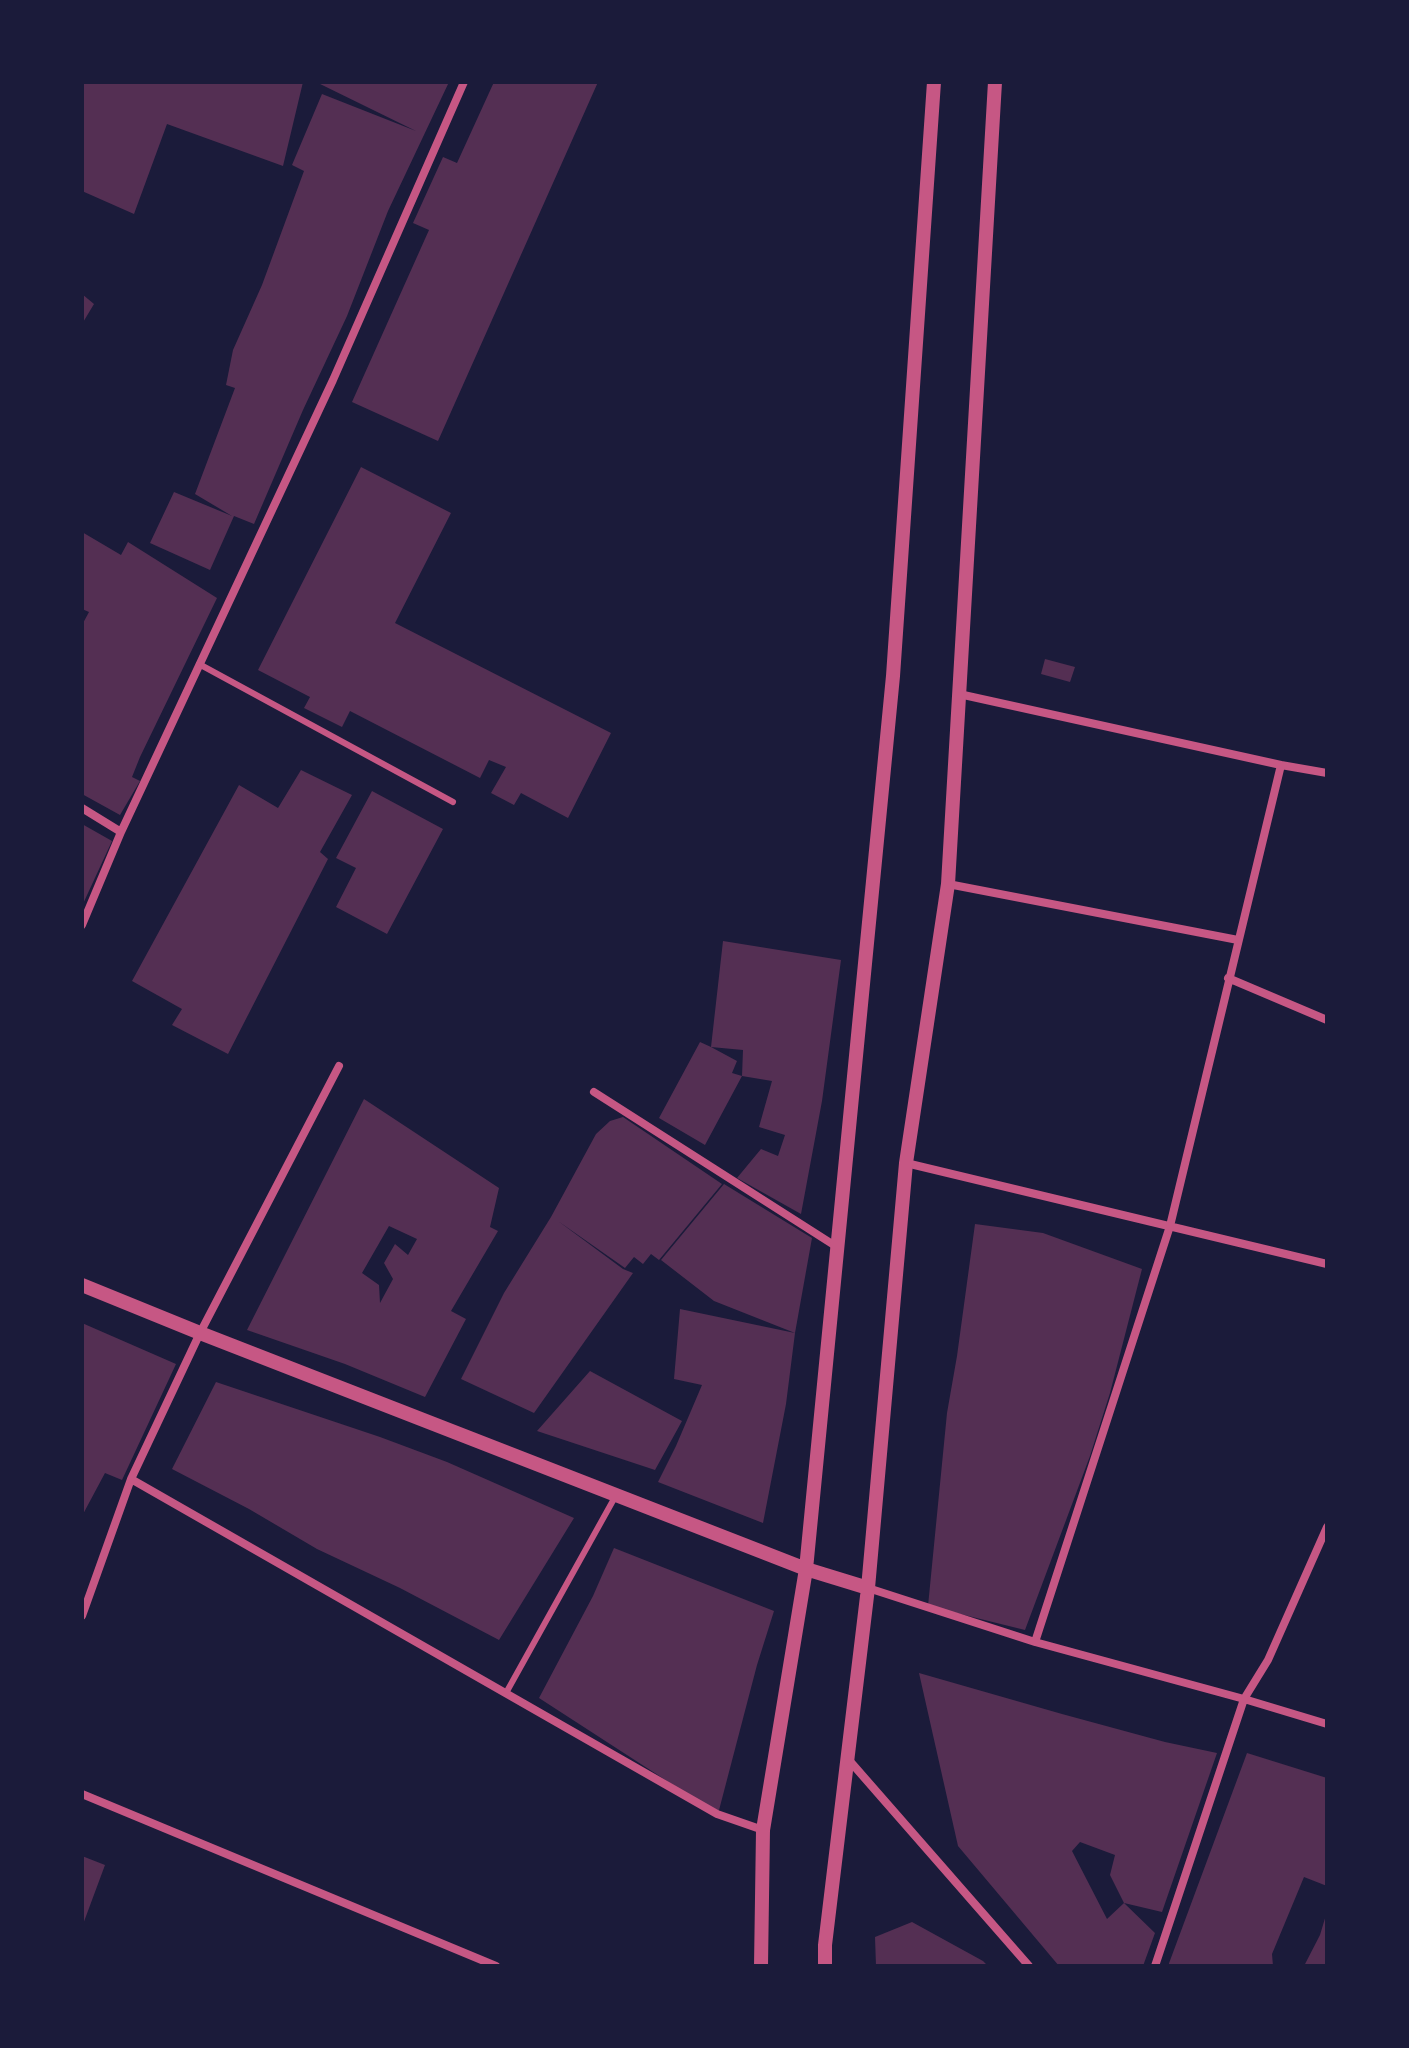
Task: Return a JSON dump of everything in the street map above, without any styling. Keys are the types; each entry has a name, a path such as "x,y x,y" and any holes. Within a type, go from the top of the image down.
{"street":[{"path":"82,925 121,832 333,380 464,82"},
{"path":"761,1966 763,1830 806,1569 893,676 934,82"},
{"path":"825,1966 868,1588 906,1163 948,884 995,82"},
{"path":"959,694 1327,773"},
{"path":"1035,1642 1170,1226 1281,765"},
{"path":"82,808 121,832"},
{"path":"948,884 1238,940"},
{"path":"1228,978 1327,1020"},
{"path":"82,1616 131,1479 200,1333 339,1066"},
{"path":"594,1092 837,1247"},
{"path":"906,1163 1327,1264"},
{"path":"82,1285 806,1569 1035,1642 1327,1724"},
{"path":"131,1479 717,1814 763,1830"},
{"path":"1155,1966 1244,1699 1268,1660 1327,1527"},
{"path":"848,1759 1029,1966"},
{"path":"82,1794 496,1966"}],"lane":[{"path":"199,664 453,802"},
{"path":"506,1693 616,1494"}],"building":[{"path":"82,82 303,82 283,166 167,124 134,214 82,191"},
{"path":"316,82 449,82 388,211 347,316 254,524 234,516 210,570 150,543 174,492 232,516 195,494 235,388 226,385 233,350 262,285 304,171 292,165 322,94 416,131"},
{"path":"494,82 598,82 438,441 352,402 429,230 413,223 443,157 457,163"},
{"path":"82,294 94,304 82,324"},
{"path":"361,467 451,513 395,623 611,733 568,818 521,793 514,805 491,793 506,767 489,760 480,778 350,711 342,727 304,708 310,697 258,670"},
{"path":"82,532 121,555 128,542 217,598 140,757 132,777 140,781 120,815 82,794 82,625 89,612 82,609"},
{"path":"1045,659 1075,667 1070,682 1041,674"},
{"path":"301,770 352,795 320,852 328,859 228,1054 172,1025 182,1009 132,981 239,785 278,808"},
{"path":"372,791 443,829 387,934 336,907 356,868 336,858"},
{"path":"82,824 112,841 82,906"},
{"path":"723,941 841,960 822,1101 801,1214 737,1178 761,1149 778,1156 785,1135 759,1127 772,1081 742,1076 743,1050 711,1047"},
{"path":"700,1042 737,1061 732,1073 742,1076 705,1145 659,1118"},
{"path":"364,1099 499,1188 490,1227 498,1231 451,1311 466,1319 425,1397 345,1364 247,1330","holes":["389,1226 417,1239 408,1255 395,1244 384,1263 393,1279 380,1303 379,1285 362,1273"]},
{"path":"623,1117 722,1184 659,1260 651,1254 643,1264 634,1257 625,1268 558,1221 623,1269 633,1273 534,1413 461,1379 504,1293 551,1217 596,1134 610,1121"},
{"path":"724,1184 812,1238 795,1333 714,1301 661,1260"},
{"path":"975,1224 1043,1233 1142,1269 1090,1456 1025,1630 928,1606 947,1413"},
{"path":"680,1309 795,1333 786,1404 763,1523 658,1482 702,1385 674,1379"},
{"path":"82,1323 176,1364 122,1480 105,1473 82,1516"},
{"path":"590,1371 682,1421 655,1470 537,1431"},
{"path":"216,1382 447,1462 574,1518 499,1640 317,1549 172,1469"},
{"path":"614,1548 774,1611 718,1814 539,1698 593,1596"},
{"path":"919,1673 1165,1742 1217,1753 1162,1912 1124,1903 1155,1933 1143,1966 1059,1966 958,1846","holes":["1080,1842 1115,1855 1110,1875 1124,1903 1107,1919 1072,1851"]},
{"path":"1247,1753 1327,1778 1327,1886 1304,1877 1272,1954 1273,1966 1168,1966"},
{"path":"82,1856 105,1865 82,1927"},
{"path":"1326,1915 1327,1966 1304,1966 1320,1935"},
{"path":"912,1922 988,1966 876,1966 875,1937"}]}
